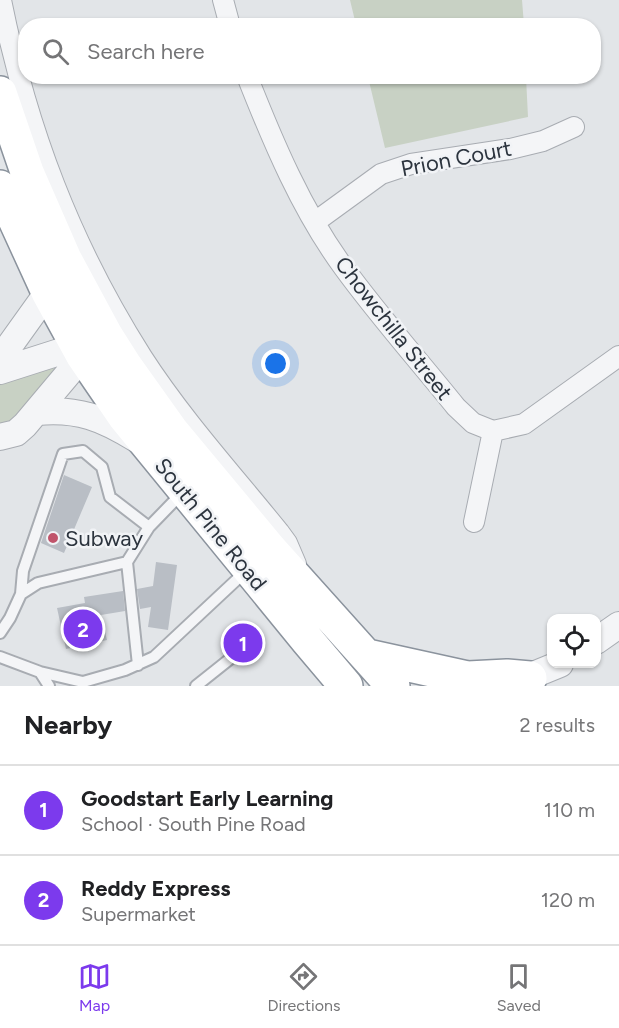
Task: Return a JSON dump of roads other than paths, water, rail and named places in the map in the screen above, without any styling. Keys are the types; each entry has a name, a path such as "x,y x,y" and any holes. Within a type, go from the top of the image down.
{"highway":[{"path":"0,93 27,172 97,339"},
{"path":"0,187 48,292 97,339"},
{"name":"South Pine Road","path":"97,339 124,416 185,491 259,559 306,591 368,656 393,686"},
{"name":"South Pine Road","path":"97,339 138,385 165,422 346,686"},
{"path":"368,656 468,678 507,676 532,683"}],"street":[{"path":"2,0 18,72"},
{"path":"223,0 228,18"},
{"path":"5,437 37,412 97,339 100,286 51,180 21,84"},
{"name":"Chowchilla Street","path":"250,84 268,129 315,222 343,267 456,407 473,423 493,431"},
{"name":"Prion Court","path":"315,222 381,174 411,164 510,149 543,141 574,128"},
{"path":"0,359 48,292"},
{"path":"0,371 97,339"},
{"name":"South Pine Road","path":"97,339 143,357 172,400 283,538 293,556 306,591"},
{"path":"474,522 493,431 524,424 619,356"},
{"path":"37,412 63,411 93,416 147,446"},
{"path":"601,638 619,625"},
{"path":"532,683 553,668"},
{"path":"532,683 559,668"}],"lane":[{"path":"0,633 8,624 21,594 23,571 63,454 83,451 102,467 110,497 149,527"},
{"path":"138,664 127,562 149,527 185,491"},
{"path":"0,657 45,681 84,684 138,664 154,657 259,559"},
{"path":"21,594 38,583 127,562"},
{"path":"196,686 255,639"}],"place":[{"name":"Subway","path":"53,538"},
{"name":"Reddy Express","path":"83,629"},
{"name":"Goodstart Early Learning","path":"243,643"}]}
